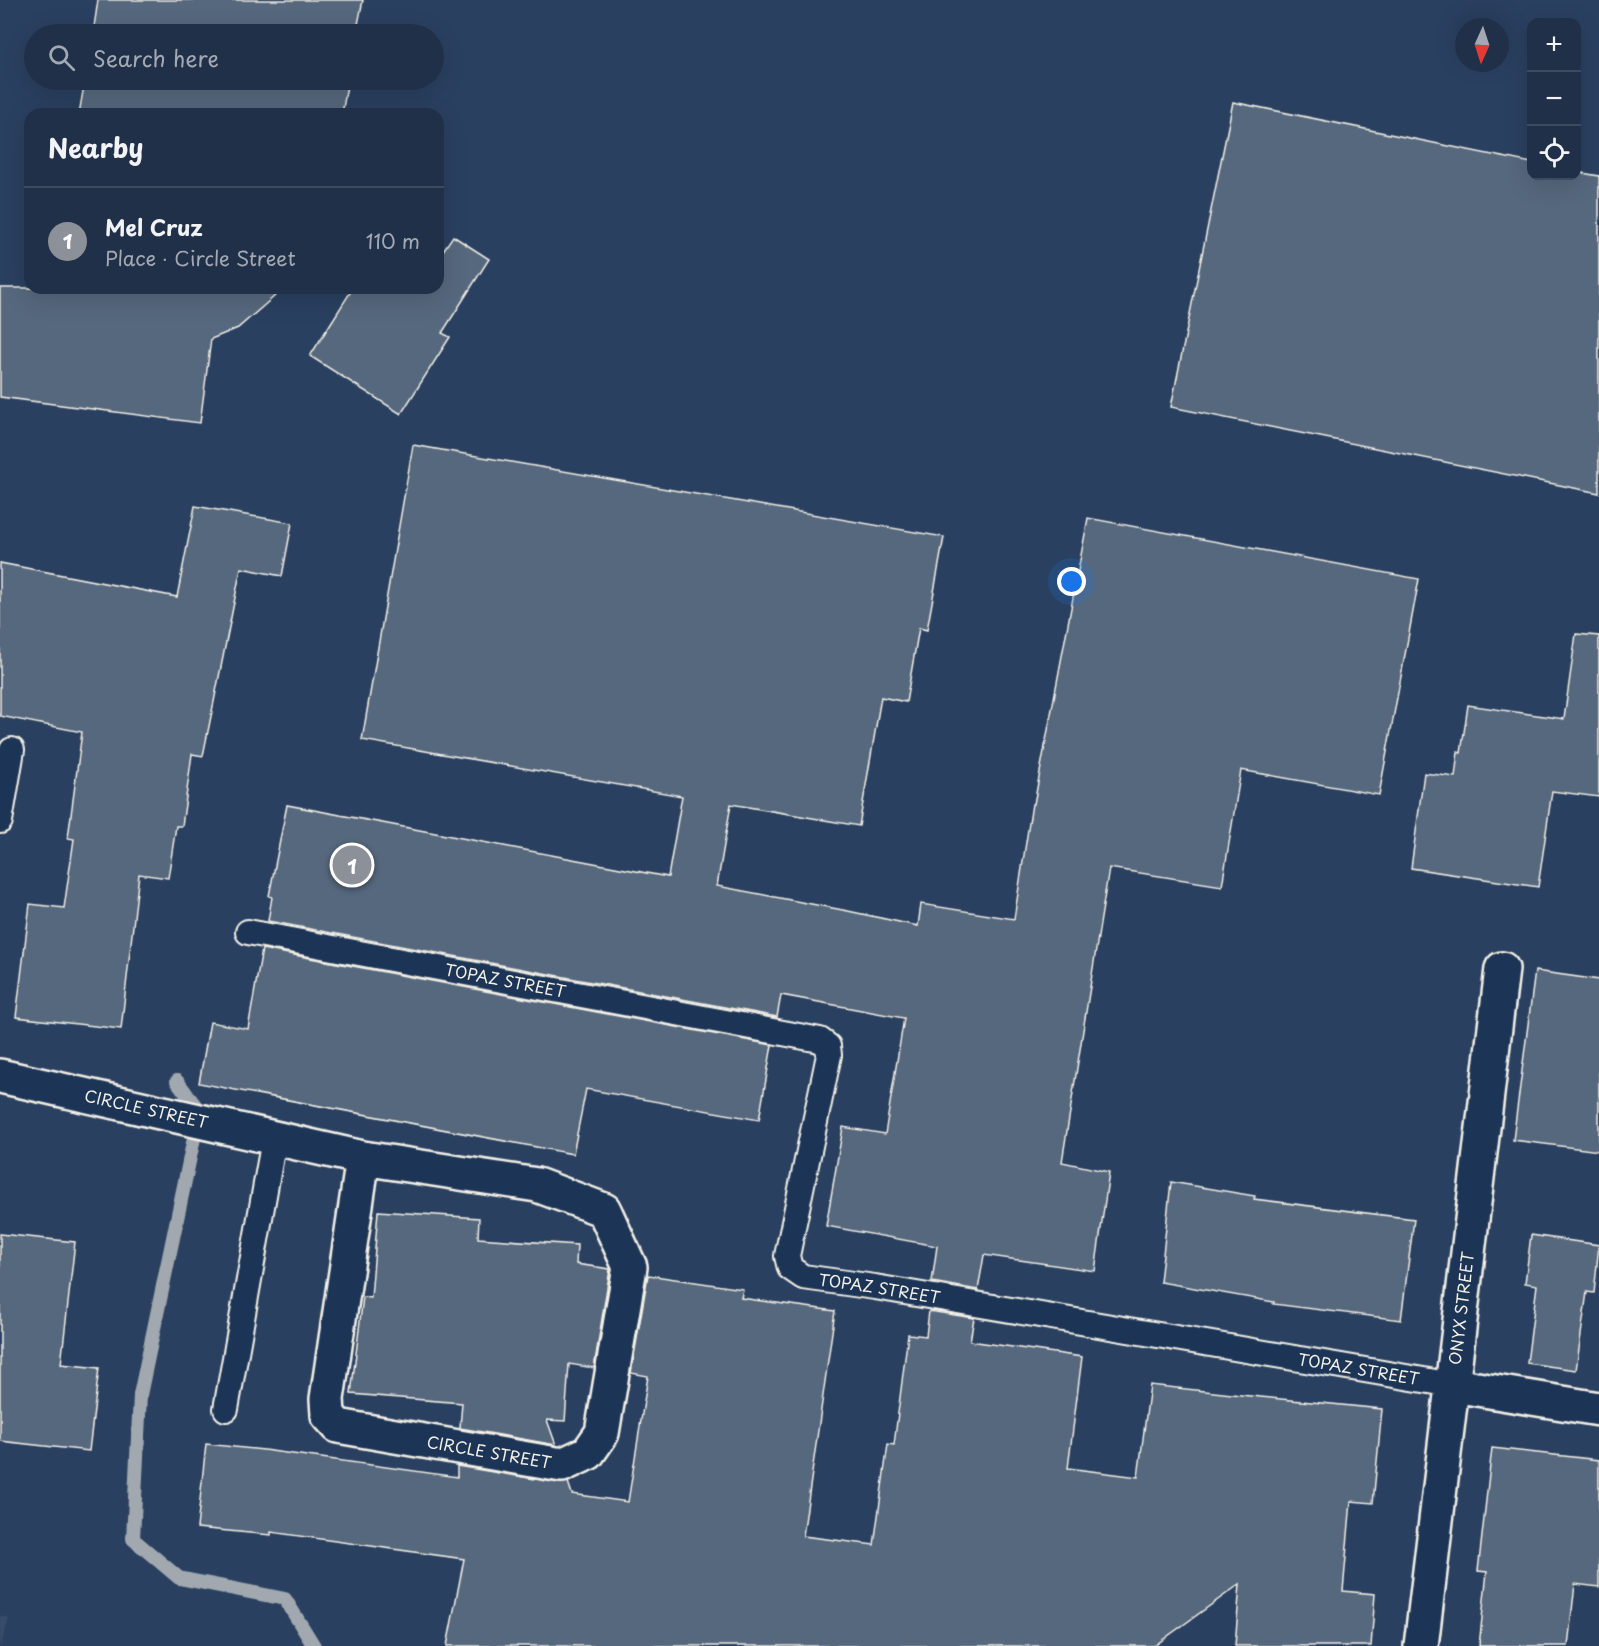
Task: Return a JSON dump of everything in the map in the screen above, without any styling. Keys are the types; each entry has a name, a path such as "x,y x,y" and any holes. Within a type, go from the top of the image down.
{"street":[{"name":"ONYX STREET","path":"1421,1646 1502,969"},
{"name":"CIRCLE STREET","path":"0,1076 363,1158 537,1185 604,1210 630,1267 602,1433 588,1453 562,1465 338,1426 328,1415 327,1399 363,1158"},
{"name":"TOPAZ STREET","path":"1453,1385 1599,1409"}],"lane":[{"path":"0,820 12,750"},
{"name":"TOPAZ STREET","path":"248,932 820,1040 828,1046 829,1055 787,1256 790,1268 803,1277 875,1287 1453,1385"},
{"path":"226,1409 274,1139"}],"shaded area":[{"path":"0,1616 9,1618 1,1646 0,1646"}],"building":[{"path":"98,0 363,0 358,24 94,24"},
{"path":"83,90 346,90 343,108 80,108"},
{"path":"1233,102 1527,162 1527,180 1581,180 1581,173 1599,176 1599,493 1171,407"},
{"path":"453,236 489,259 442,333 450,337 401,414 310,356 349,294 444,294 444,249"},
{"path":"0,288 24,288 24,294 277,294 238,328 211,339 200,423 0,397"},
{"path":"413,445 944,537 927,630 919,628 906,702 881,697 859,826 731,804 717,886 918,926 921,904 1014,919 1032,804 1034,804 1088,518 1419,579 1379,795 1241,770 1222,886 1109,868 1062,1162 1109,1172 1095,1271 984,1255 978,1290 932,1282 937,1246 826,1226 843,1127 885,1134 904,1018 781,995 777,1017 268,921 272,897 269,896 287,805 668,877 682,796 362,740"},
{"path":"195,506 292,523 282,576 241,568 203,756 192,754 182,826 176,826 168,878 139,874 121,1029 16,1017 30,904 64,908 74,839 68,838 82,732 0,716 0,563 177,597"},
{"path":"1576,634 1599,636 1599,797 1552,791 1538,887 1411,868 1424,773 1455,777 1468,705 1564,719"},
{"path":"262,949 772,1045 759,1120 586,1089 573,1154 199,1083 210,1022 248,1029"},
{"path":"1535,971 1599,980 1599,1151 1513,1140"},
{"path":"1171,1182 1255,1196 1254,1199 1414,1219 1401,1320 1273,1304 1274,1302 1160,1282"},
{"path":"378,1211 479,1218 478,1238 577,1245 576,1264 610,1269 594,1368 569,1364 565,1421 547,1420 556,1445 460,1428 462,1403 351,1394 363,1297 371,1298"},
{"path":"0,1234 75,1242 61,1364 99,1368 89,1451 0,1441"},
{"path":"1531,1235 1599,1245 1594,1293 1587,1292 1576,1370 1527,1363 1537,1285 1525,1283"},
{"path":"648,1275 743,1289 741,1298 835,1311 803,1536 874,1545 888,1444 894,1445 908,1334 926,1336 929,1311 974,1318 970,1341 1082,1357 1068,1468 1138,1477 1150,1385 1382,1409 1373,1503 1351,1501 1343,1591 1375,1594 1371,1646 1235,1646 1240,1584 1154,1646 447,1646 464,1559 271,1532 271,1535 197,1528 206,1444 457,1477 457,1466 559,1483 568,1482 572,1494 628,1502 648,1376 631,1373"},
{"path":"1492,1448 1599,1460 1599,1587 1575,1584 1568,1646 1479,1646 1487,1572 1478,1571"}],"waterway":[{"path":"177,1081 200,1112"},
{"path":"194,1138 140,1395 133,1539 179,1578 285,1599 314,1646"}],"place":[{"name":"Mel Cruz","path":"352,865"}]}
